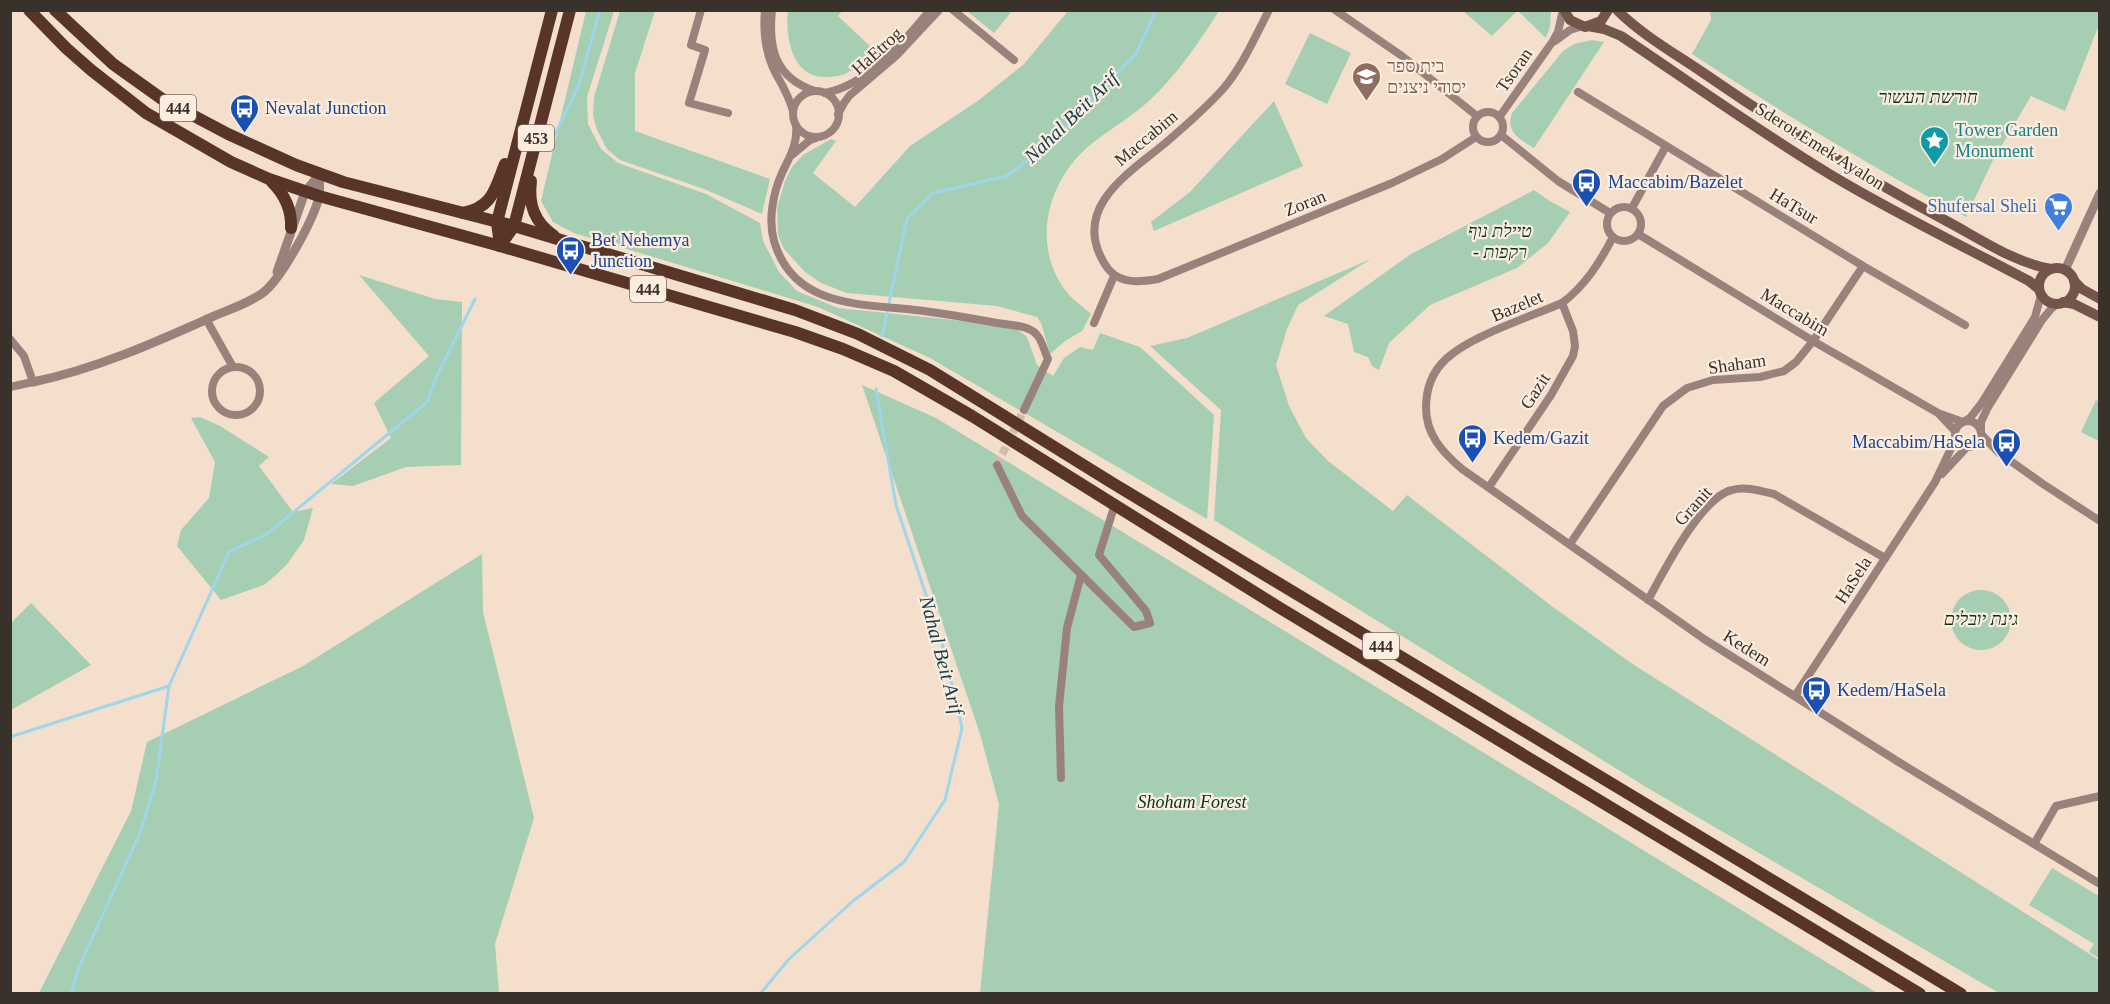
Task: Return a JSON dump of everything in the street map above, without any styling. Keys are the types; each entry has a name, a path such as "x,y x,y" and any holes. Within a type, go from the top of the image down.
{"main road":[{"name":"444","path":"29,10 91,70 146,113 231,162 269,179 305,192 741,315 843,349 894,371 1115,504 1290,614 1920,993"},
{"name":"444","path":"55,10 113,64 162,99 228,134 320,174 514,226 824,320 930,370 1135,497 1961,993"},
{"name":"453","path":"500,246 497,222 552,10"},
{"name":"453","path":"500,246 514,226 570,10"},
{"path":"1563,10 1570,20 1586,26 1601,21 1608,10"},
{"name":"Sderot Emek Ayalon","path":"1617,10 1640,30 1842,163 2005,252 2034,265 2052,268"},
{"name":"Sderot Emek Ayalon","path":"1586,26 1621,36 1834,177 2029,281 2040,292"},
{"path":"461,213 478,209 490,199 527,104"},
{"path":"537,136 530,201 533,212 543,228 562,241"},
{"path":"269,179 287,201 291,228"},
{"path":"2100,299 2082,288 2065,270 2052,268 2041,276 2040,292 2048,301 2074,304 2100,317"},
{"path":"2061,303 2073,293 2074,280"}],"street":[{"path":"701,10 691,45 705,50 689,103 728,113"},
{"path":"765,10 766,49 775,72 788,95 796,126 795,145 780,176 774,199 772,221 773,238 787,268 808,288 834,300 919,310 993,322 1035,332 1048,359 1024,410"},
{"path":"772,10 771,36 773,50 780,67 798,84 825,93 834,101 838,114 836,125 831,131 810,140 791,156"},
{"name":"HaEtrog","path":"825,93 843,88 871,71 930,10"},
{"name":"HaEtrog","path":"838,114 849,96 897,56 939,10"},
{"path":"953,10 1014,60"},
{"name":"Maccabim","path":"1114,276 1107,270 1099,255 1094,233 1103,201 1113,187 1130,171 1186,126 1224,88 1248,51 1269,10"},
{"path":"1335,10 1394,50 1477,116"},
{"name":"Tsoran","path":"1500,116 1553,42 1563,10"},
{"name":"Tsoran","path":"1553,42 1570,30 1586,26"},
{"path":"793,113 802,96 816,91"},
{"name":"HaTsur","path":"1578,92 1863,266 1965,325"},
{"path":"1491,111 1500,116 1503,125 1501,135 1491,142 1476,137 1472,126 1477,116 1491,111"},
{"path":"796,126 808,136 819,137"},
{"path":"1501,135 1558,181 1610,213"},
{"name":"Zoran","path":"1114,276 1126,281 1138,282 1158,279 1392,183 1443,159 1476,137"},
{"path":"1632,208 1666,146"},
{"path":"275,278 305,192 320,174"},
{"path":"10,387 69,374 107,360 206,320 265,291 300,240 319,196 320,174"},
{"path":"2065,270 2100,193"},
{"path":"1620,207 1632,208 1640,217 1638,234 1629,240 1618,240 1613,237 1607,226 1610,213 1620,207"},
{"name":"Maccabim","path":"1638,234 1813,341 1938,413 1964,421"},
{"name":"Bazelet","path":"1426,394 1431,378 1446,359 1470,342 1562,303 1575,293 1600,262 1613,237"},
{"name":"Shaham","path":"1570,544 1663,406 1687,388 1713,380 1760,377 1784,371 1796,362 1813,341 1863,266"},
{"path":"1094,323 1114,276"},
{"path":"1998,452 1960,444 1955,434 1964,421 1981,405 2035,316 2040,292"},
{"name":"Gazit","path":"1489,488 1551,394 1573,356 1575,346 1573,331 1562,303"},
{"path":"1971,446 1980,440 1981,422 1987,409 2042,320 2050,309 2061,303"},
{"path":"206,320 234,367 248,370 257,381 259,389 256,403 247,412 240,414 227,413 220,409 212,396 215,380 220,374 234,367"},
{"path":"10,339 24,356 33,382"},
{"name":"Kedem","path":"1426,394 1426,421 1436,442 1448,457 1489,488 1648,600 1795,696 1897,761 2100,884"},
{"name":"Maccabim","path":"1938,413 1955,434"},
{"path":"1964,421 1976,423 1998,452 2100,521"},
{"name":"HaSela","path":"1795,696 1935,482 1955,434"},
{"name":"HaSela","path":"1935,482 1971,446"},
{"path":"997,465 1022,516 1134,627 1150,623 1146,611 1099,555 1115,504"},
{"name":"Granit","path":"1648,600 1695,523 1712,503 1731,490 1755,489 1774,494 1885,558"},
{"path":"1061,778 1058,716 1060,695 1067,628 1081,574"},
{"path":"2034,844 2056,806 2100,796"}],"green space":[{"path":"1012,10 994,33 967,11"},
{"name":"חורשת העשור","path":"2099,10 2100,22 2065,111 2031,96 1992,162 1966,217 1827,138 1692,54 1711,20 1710,11"},
{"path":"586,11 614,11 587,97 588,124 601,149 618,163 706,194 760,223 763,241 779,272 797,291 838,308 1013,326 1027,337 1037,365 1053,376 1064,358 1080,347 1093,350 1100,333 1140,347 1214,415 1207,519 930,358 818,307 574,233 553,222 541,201"},
{"path":"620,11 655,11 635,73 635,131 770,179 762,214 704,189 620,160 607,149 597,130 593,115 594,97"},
{"path":"788,11 842,11 838,16 874,50 845,74 829,77 815,76 798,64 793,54 788,33"},
{"path":"1068,11 1219,11 1169,80 1140,109 1082,152 1063,176 1055,193 1049,210 1047,246 1051,264 1059,280 1070,296 1091,314 1082,331 1065,341 1050,354 1037,317 997,306 847,293 821,283 805,272 784,249 778,235 777,208 785,181 792,167 803,155 831,139 836,141 813,173 855,207 910,146 979,100 1024,64"},
{"path":"1463,11 1517,11 1492,36"},
{"path":"1518,11 1551,11 1550,27 1546,38"},
{"path":"1310,33 1351,53 1327,104 1285,84"},
{"path":"1592,40 1604,42 1534,148 1512,130 1510,120 1512,113 1563,51 1574,44"},
{"path":"1274,101 1303,166 1154,231 1151,222 1190,192"},
{"name":"טיילת נוף - רקפות","path":"1534,190 1570,212 1548,243 1517,268 1430,305 1389,343 1379,370 1372,366 1368,357 1354,352 1348,324 1324,316 1411,254"},
{"path":"1371,259 1298,305 1287,329 1276,365 1289,406 1306,438 1328,461 1393,511 1407,495 1553,607 1631,663 2099,960 2099,993 1999,993 1646,787 1214,520 1221,410 1150,346 1187,338"},
{"path":"359,275 435,299 462,302 461,465 406,467 353,486 331,484 391,438 374,403 429,356"},
{"name":"Shoham Forest","path":"862,385 936,418 1877,993 980,993 999,804 980,734"},
{"path":"2096,400 2099,402 2099,441 2081,432"},
{"path":"200,417 220,426 269,457 259,466 293,512 313,508 304,540 288,563 276,575 264,585 221,600 177,546 181,530 209,498 215,462 191,418"},
{"path":"482,554 483,612 534,818 495,944 499,993 39,993 131,811 147,742 303,666"},
{"name":"גינת יובלים","path":"1981,590 1998,595 2006,603 2011,620 2006,637 1998,645 1981,650 1964,645 1956,637 1951,620 1956,603 1964,595"},
{"path":"31,603 91,665 11,710 11,623"},
{"path":"2052,868 2099,896 2099,958 2089,952 2094,944 2029,905"}],"waterway":[{"path":"554,136 579,85 600,10"},
{"name":"Nahal Beit Arif","path":"882,336 907,219 933,193 1007,176 1049,144 1136,54 1156,10"},
{"path":"71,994 79,967 140,833 156,781 169,686 229,552 267,534 427,402 436,378 475,299"},
{"name":"Nahal Beit Arif","path":"760,994 789,959 853,901 904,862 945,800 962,728 942,643 896,505 876,389"},
{"path":"10,737 169,686"}],"tunnel":[{"path":"997,465 1024,410"}],"place":[{"name":"בית ספר יסודי ניצנים","path":"1366,102"},
{"name":"Nevalat Junction","path":"244,134"},
{"name":"Tower Garden Monument","path":"1934,166"},
{"name":"Maccabim/Bazelet","path":"1587,208"},
{"name":"Shufersal Sheli","path":"2058,232"},
{"name":"Bet Nehemya Junction","path":"570,276"},
{"name":"Kedem/Gazit","path":"1472,464"},
{"name":"Maccabim/HaSela","path":"2006,468"},
{"name":"Kedem/HaSela","path":"1816,716"}]}
